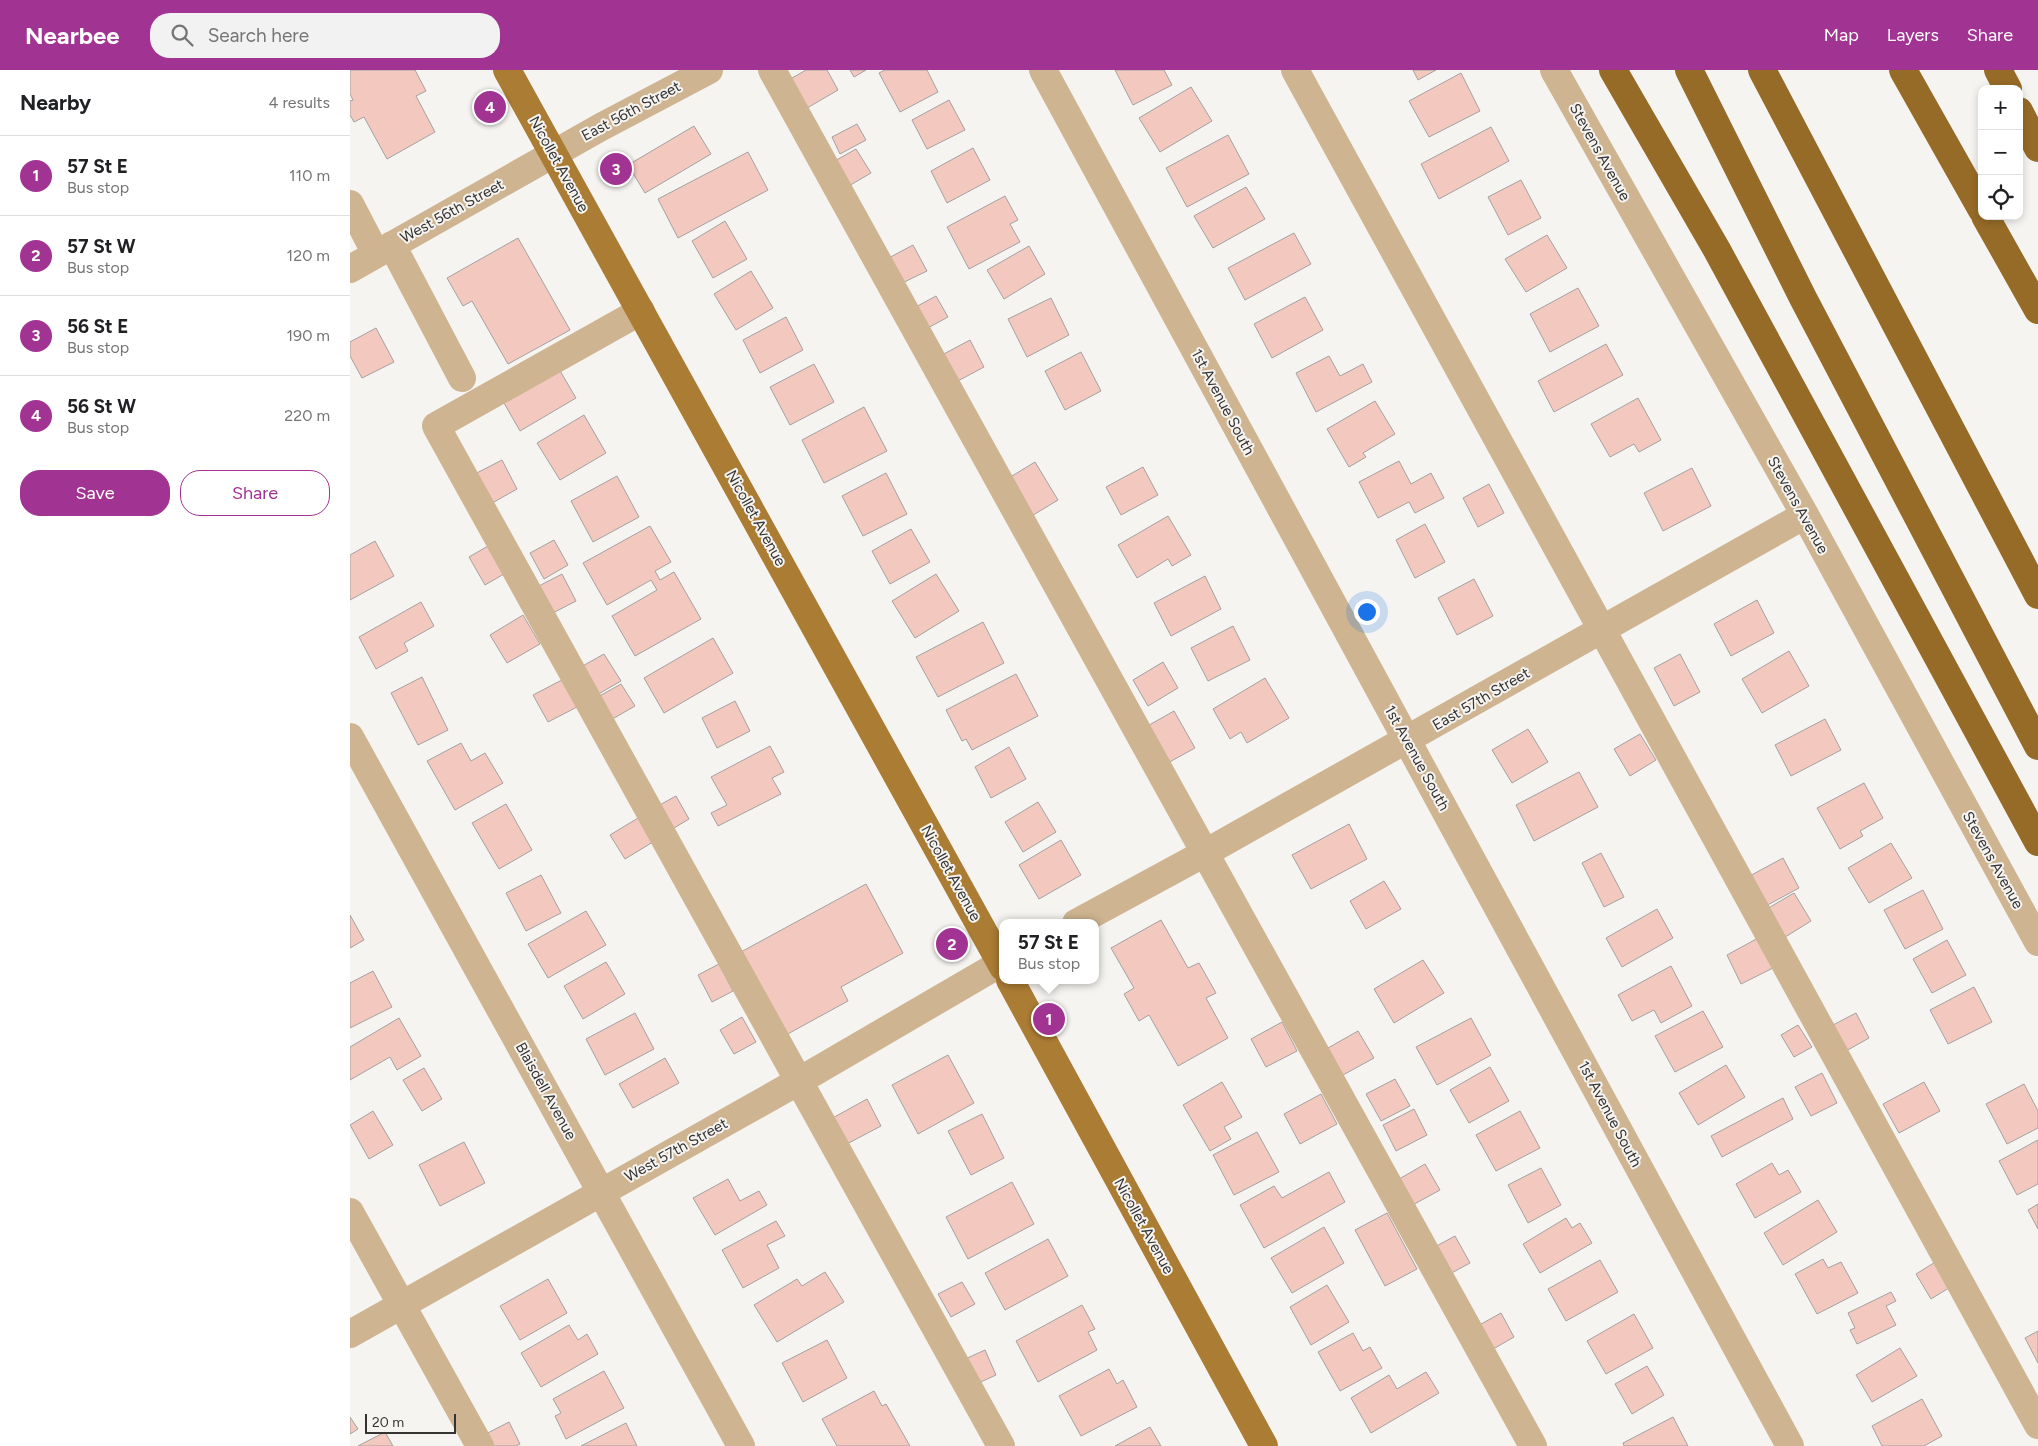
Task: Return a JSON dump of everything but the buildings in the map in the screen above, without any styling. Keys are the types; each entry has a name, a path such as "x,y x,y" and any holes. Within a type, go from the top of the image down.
{"highway":[{"path":"1613,70 1717,250 2038,842"},
{"path":"1689,70 1803,298 2038,746"},
{"path":"1762,70 2038,595"},
{"path":"1902,70 1978,203"},
{"path":"1998,70 2006,85"},
{"path":"2023,119 2038,148"},
{"path":"1987,220 2038,310"}],"main road":[{"name":"Nicollet Avenue","path":"507,70 999,959"},
{"name":"Nicollet Avenue","path":"1013,984 1264,1446"}],"street":[{"name":"East 56th Street","path":"553,153 709,70"},
{"path":"772,70 1533,1446"},
{"name":"1st Avenue South","path":"1043,70 1790,1446"},
{"path":"1295,70 2038,1425"},
{"name":"Stevens Avenue","path":"1554,70 1805,515 2038,942"},
{"name":"West 56th Street","path":"350,269 553,153"},
{"path":"350,204 384,249 462,378"},
{"path":"641,311 436,426 1001,1446"},
{"name":"East 57th Street","path":"1083,919 1206,853 1805,515"},
{"name":"Blaisdell Avenue","path":"350,737 741,1446"},
{"name":"West 57th Street","path":"350,1334 601,1191 999,971"},
{"path":"350,1212 480,1446"}],"place":[{"name":"56 St W","path":"490,107"},
{"name":"56 St E","path":"616,169"},
{"name":"57 St W","path":"952,944"},
{"name":"57 St E","path":"1049,1019"}]}
